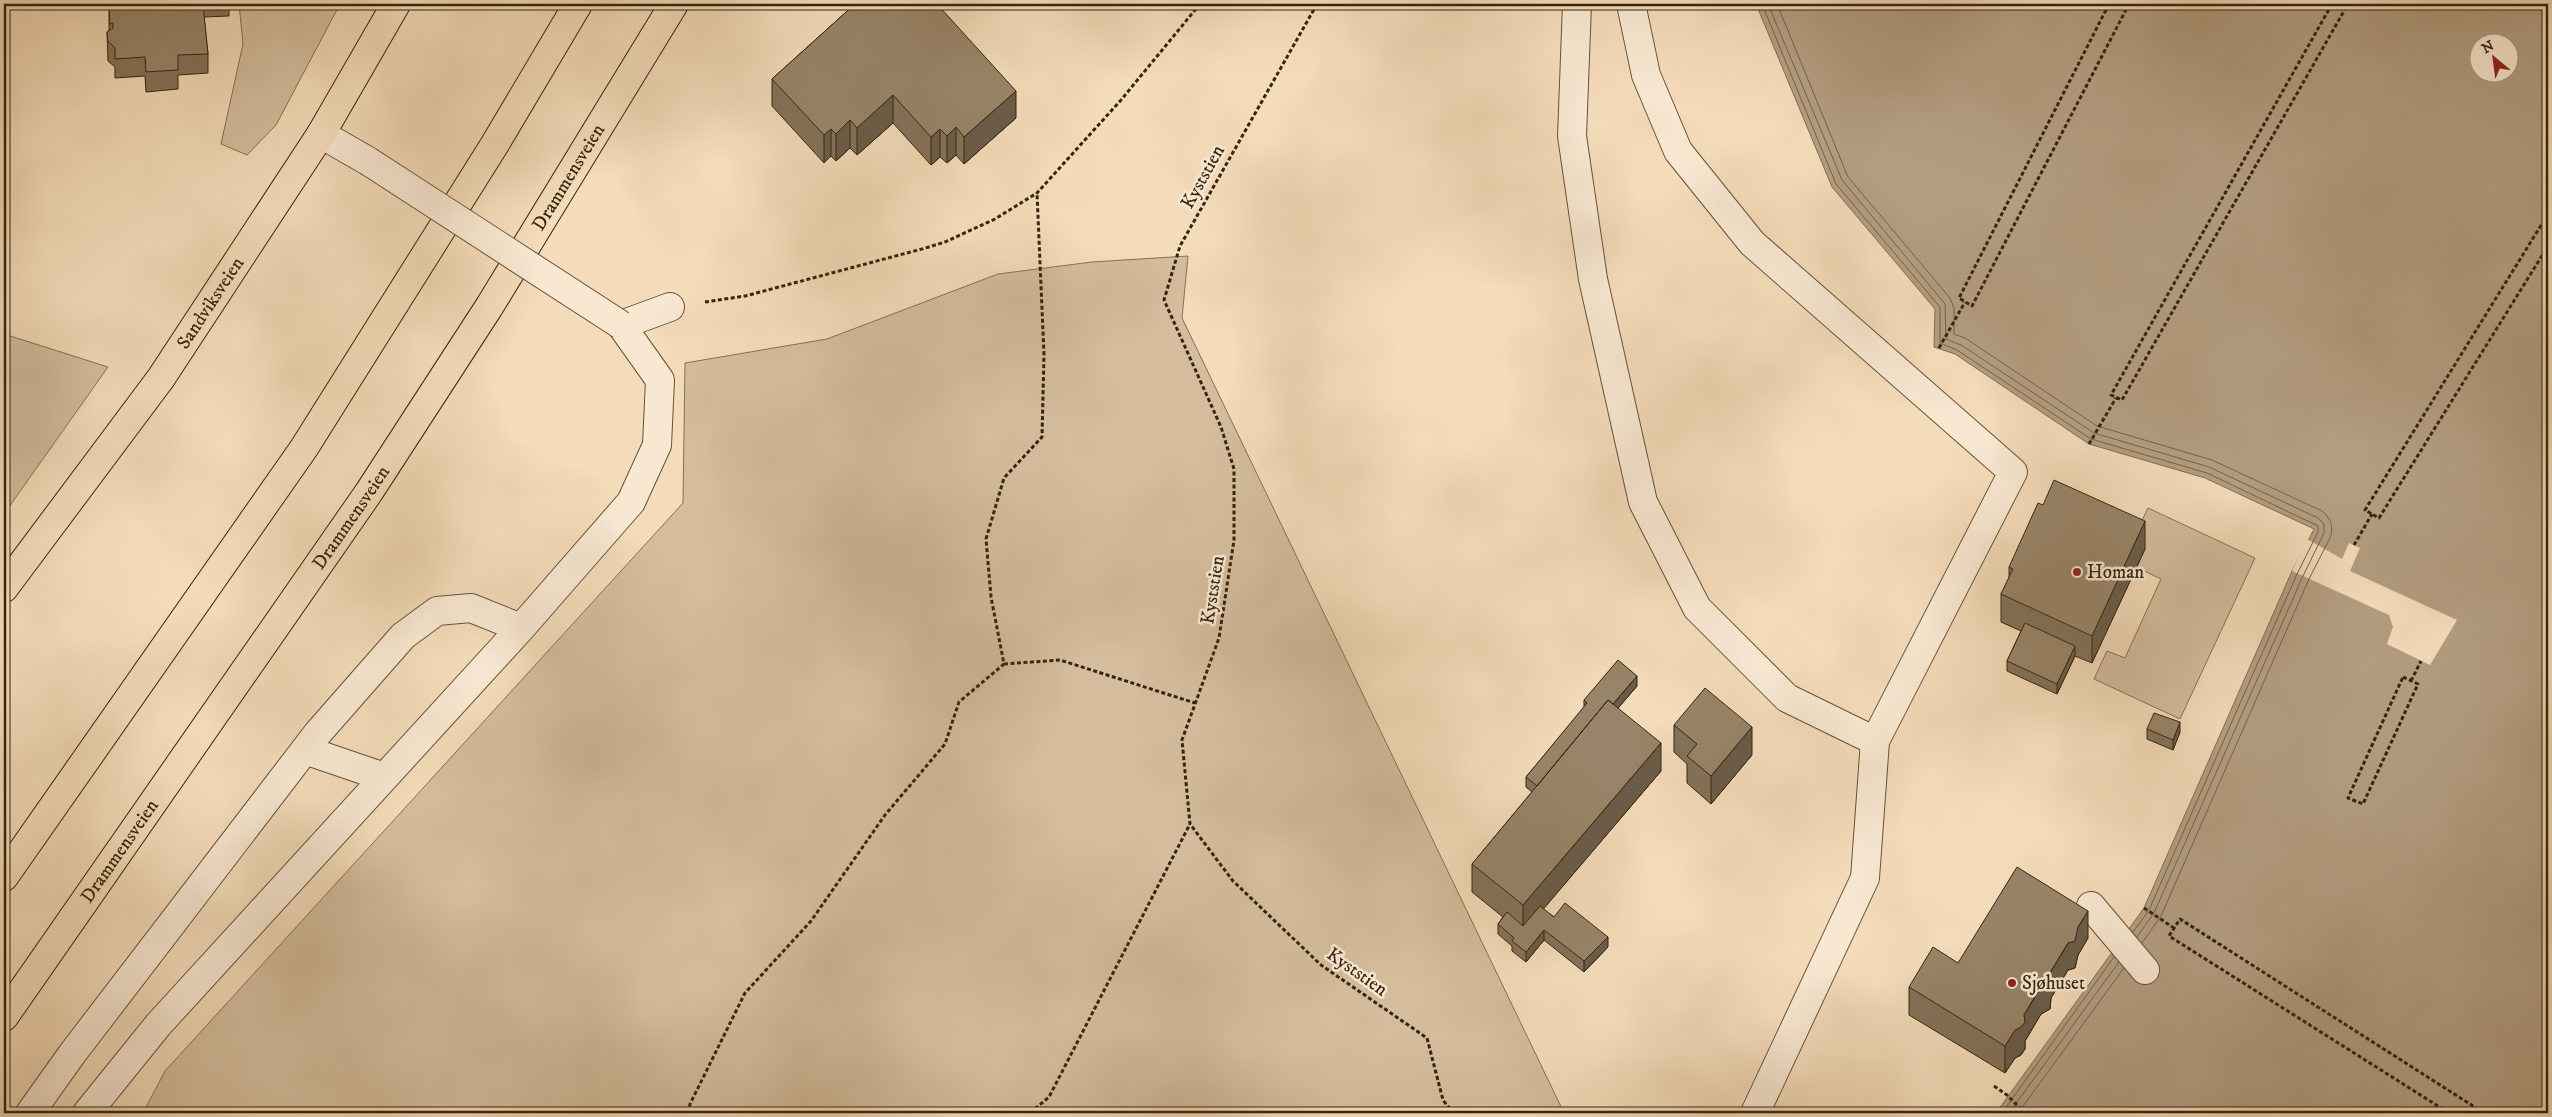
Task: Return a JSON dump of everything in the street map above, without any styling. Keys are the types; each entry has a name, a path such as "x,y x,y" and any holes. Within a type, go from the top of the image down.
{"main road":[{"name":"Sandviksveien","path":"4,588 161,378 321,134 396,4"},
{"path":"4,877 304,448 495,144 578,4"},
{"name":"Drammensveien","path":"4,1017 369,492 489,307 674,4"}],"street":[{"path":"1577,4 1572,136 1593,279 1643,502 1697,608 1787,698 1875,741"},
{"path":"1631,4 1646,76 1678,151 1752,243 2013,472 1875,741 1865,878 1755,1113"},
{"path":"87,1113 158,1025 521,628 631,502 657,445 660,380 621,325 368,161 321,134"},
{"path":"621,325 670,307"},
{"path":"30,1113 72,1054 305,750 403,636 437,611 471,608 521,628"},
{"path":"305,750 384,777"},
{"path":"2091,906 2145,970"}],"path":[{"path":"670,307 745,296 945,242 995,219 1037,193 1121,100 1200,4"},
{"name":"Kyststien","path":"1317,4 1180,246 1164,300 1221,427 1234,469 1234,540 1221,628 1182,740 1190,824 1233,881 1320,965 1427,1038 1443,1100 1453,1113"},
{"path":"2109,4 1959,298 1972,306 2129,4"},
{"path":"2332,4 2111,395 2116,398 2122,400 2348,4"},
{"path":"1004,664 991,597 986,540 1004,478 1042,437 1044,355 1037,193"},
{"path":"2548,214 2365,510 2379,518 2548,246"},
{"path":"1939,348 1965,302"},
{"path":"2090,444 2116,398"},
{"path":"2354,545 2372,514"},
{"path":"688,1113 690,1104 746,993 811,921 885,815 945,744 959,702 1004,664 1060,660 1196,703"},
{"path":"2411,681 2421,661"},
{"path":"2403,677 2411,681 2418,684 2363,804 2348,798 2403,677"},
{"path":"1030,1113 1049,1097 1190,824"},
{"path":"2137,903 2174,928"},
{"path":"2449,1113 2169,936 2180,919 2484,1113"},
{"path":"1994,1086 2007,1095 2026,1113"}],"shaded area":[{"path":"239,4 340,4 276,125 247,155 221,144 243,44"},
{"path":"1188,256 1182,318 1564,1113 143,1113 165,1071 683,503 685,363 827,339 998,274 1092,262"},
{"path":"4,334 108,367 4,514"},
{"path":"2148,508 2255,558 2180,719 2094,679 2107,651 2125,658 2161,579 2136,567 2130,546"}],"water":[{"path":"1756,4 2548,4 2548,1113 1996,1113 2144,908 2292,571 2314,529 2205,478 2089,444 1955,354 1934,347 1935,309 1832,187"}],"pier":[{"path":"2307,539 2342,559 2349,543 2360,548 2350,571 2457,620 2430,665 2387,644 2393,627 2389,615 2292,571"}],"building":[{"path":"109,4 203,4 208,54 178,55 178,70 146,72 145,57 115,59 115,48 108,41 107,32 113,28 113,23 110,24"},
{"path":"203,4 229,4 229,6 204,7"},
{"path":"855,4 937,4 1016,91 964,137 956,127 947,136 940,129 931,137 893,95 857,128 850,120 836,134 831,129 824,135 772,79"},
{"name":"Homan","path":"2054,480 2145,521 2092,636 2001,594 2013,569 2009,567 2038,503 2043,505"},
{"path":"2025,623 2075,646 2057,684 2007,661"},
{"path":"1618,660 1637,676 1613,704 1608,700 1537,786 1526,777 1587,703 1584,700"},
{"path":"1705,688 1752,727 1711,776 1687,756 1697,744 1674,725"},
{"path":"1608,700 1661,743 1523,905 1472,864"},
{"path":"2154,713 2180,722 2173,740 2147,729"},
{"name":"Sjøhuset","path":"2017,867 2088,911 2078,927 2075,941 2068,943 2051,971 2050,981 2041,986 2024,1015 2025,1022 2015,1030 2005,1046 1909,987 1933,947 1958,963"},
{"path":"1565,903 1608,937 1584,961 1544,930 1526,952 1512,941 1514,938 1498,924 1507,912 1523,926 1540,906 1554,917"}],"place":[{"name":"Homan","path":"2077,572"},
{"name":"Sjøhuset","path":"2012,983"}]}
